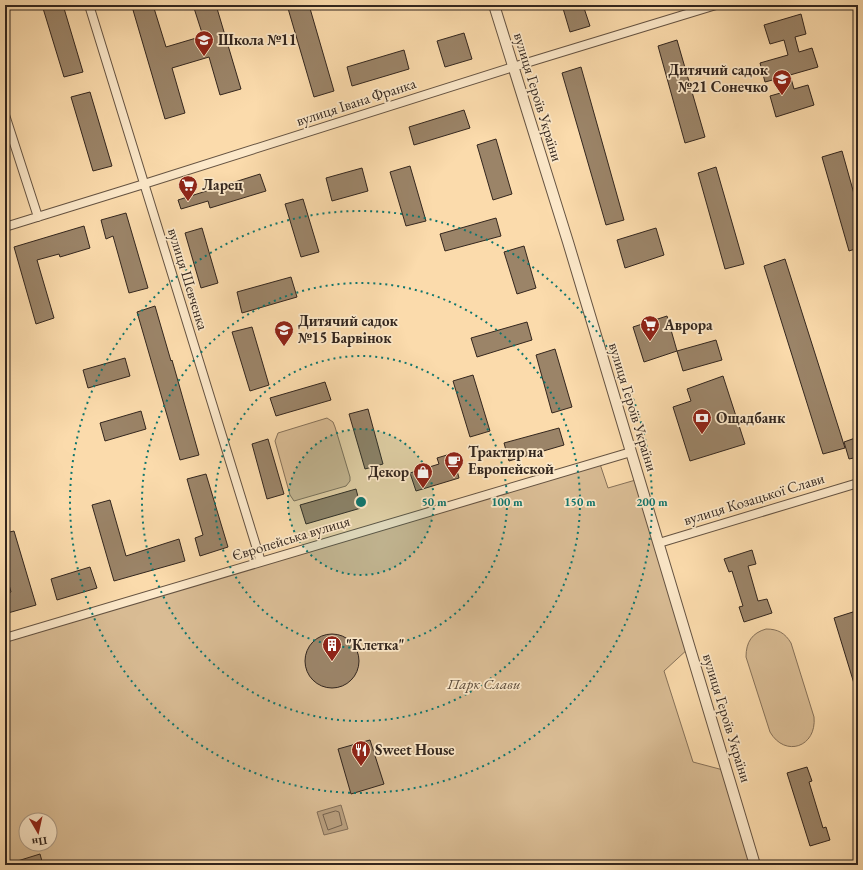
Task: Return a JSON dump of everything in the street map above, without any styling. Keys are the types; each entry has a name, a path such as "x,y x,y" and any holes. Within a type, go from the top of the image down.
{"street":[{"name":"вулиця Шевченка","path":"89,5 261,562"},
{"name":"вулиця Героїв України","path":"494,5 659,543 755,865"},
{"name":"вулиця Івана Франка","path":"5,227 513,67 716,5"},
{"path":"5,115 38,217"},
{"name":"Європейська вулиця","path":"5,638 631,452"},
{"name":"вулиця Козацької Слави","path":"659,543 858,483"}],"green space":[{"path":"327,418 333,422 335,427 350,481 346,486 294,501 290,495 275,441 278,433"},
{"name":"Парк Слави","path":"599,461 608,488 639,479 690,647 664,671 693,762 727,771 754,865 5,865 5,638"},
{"path":"766,629 781,632 791,643 814,717 814,727 810,736 799,746 791,747 784,745 776,740 770,732 746,657 747,647 751,639 757,633"}],"water":[{"path":"341,805 348,829 324,835 317,812"}],"building":[{"path":"42,5 63,5 83,72 64,77"},
{"path":"153,5 166,47 203,36 193,5 216,5 241,89 220,95 209,57 172,68 185,113 165,119 133,10"},
{"path":"287,5 309,5 334,91 314,97"},
{"path":"562,5 583,5 590,26 570,32"},
{"path":"801,14 806,34 795,37 799,52 812,48 818,67 790,75 794,89 808,85 814,105 776,117 770,96 784,92 780,78 765,82 760,63 788,55 784,40 770,44 764,25"},
{"path":"464,33 472,59 445,67 437,41"},
{"path":"677,40 705,137 685,143 658,46"},
{"path":"404,50 409,69 352,86 347,67"},
{"path":"581,67 624,220 606,225 562,73"},
{"path":"90,92 112,166 93,171 71,97"},
{"path":"464,110 470,128 414,145 409,127"},
{"path":"496,139 512,194 493,200 477,145"},
{"path":"842,151 858,208 858,248 849,251 822,157"},
{"path":"410,166 426,221 406,226 390,172"},
{"path":"716,167 744,264 725,269 698,173"},
{"path":"362,168 368,191 332,201 326,178"},
{"path":"260,174 266,191 210,208 208,201 181,209 178,200"},
{"path":"303,199 319,252 301,257 285,204"},
{"path":"126,213 148,288 129,293 113,236 106,239 101,220"},
{"path":"496,218 501,236 445,251 440,234"},
{"path":"84,226 90,248 60,257 59,254 37,260 54,318 36,324 14,247"},
{"path":"202,228 218,283 201,288 185,233"},
{"path":"656,228 664,255 625,268 617,240"},
{"path":"524,246 536,288 517,294 504,252"},
{"path":"785,259 845,448 823,454 764,266"},
{"path":"291,277 297,297 242,313 237,292"},
{"path":"155,306 199,455 180,460 137,312"},
{"path":"667,316 677,351 644,362 633,327"},
{"path":"527,322 532,340 477,357 471,338"},
{"path":"252,327 269,385 250,391 232,332"},
{"path":"716,340 722,360 683,371 677,351"},
{"path":"555,349 572,407 552,413 536,355"},
{"path":"125,358 130,376 88,388 83,370"},
{"path":"473,375 490,431 470,437 453,381"},
{"path":"723,376 745,444 690,461 673,407 691,401 687,389"},
{"path":"325,382 331,400 276,416 270,398"},
{"path":"368,409 383,464 365,469 349,414"},
{"path":"141,411 146,429 105,441 100,423"},
{"path":"559,428 564,445 509,461 504,443"},
{"path":"858,437 858,457 849,459 844,442"},
{"path":"268,439 284,494 267,499 252,444"},
{"path":"447,455 449,461 454,459 459,478 416,491 410,473 439,464 437,458"},
{"path":"206,474 228,547 200,556 195,538 203,535 187,479"},
{"path":"356,489 361,508 306,524 300,505"},
{"path":"110,500 126,556 179,539 185,561 114,581 92,505"},
{"path":"14,531 36,605 8,613 5,602 5,594 11,592 5,570 5,533"},
{"path":"752,550 756,564 748,566 758,601 767,599 772,613 744,622 739,607 743,606 732,571 729,572 724,559"},
{"path":"90,567 97,588 57,600 51,579"},
{"path":"856,611 858,618 858,690 856,690 834,618"},
{"name":"\"Клетка\"","path":"327,634 337,634 347,638 355,646 359,656 359,666 355,676 347,684 337,688 327,688 317,684 309,676 305,666 305,656 309,646 317,638"},
{"name":"Sweet House","path":"370,740 384,784 351,794 338,749"},
{"path":"807,767 812,781 809,782 823,828 826,827 830,840 810,846 787,773"},
{"path":"40,854 43,865 11,865 11,863"}],"place":[{"name":"Школа №11","path":"204,57"},
{"name":"Дитячий садок №21 Сонечко","path":"782,96"},
{"name":"Ларец","path":"188,202"},
{"name":"Аврора","path":"650,342"},
{"name":"Дитячий садок №15 Барвінок","path":"284,347"},
{"name":"Ощадбанк","path":"702,435"},
{"name":"Трактир на Европейской","path":"454,478"},
{"name":"Декор","path":"423,489"},
{"name":"\"Клетка\"","path":"332,662"},
{"name":"Sweet House","path":"361,767"}]}
